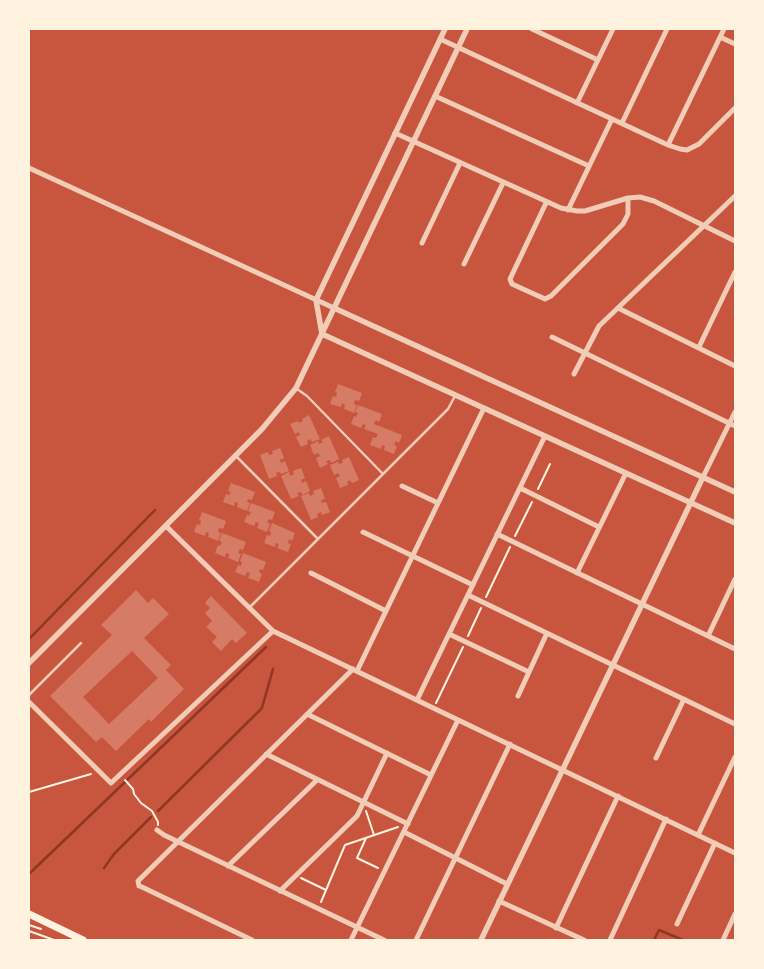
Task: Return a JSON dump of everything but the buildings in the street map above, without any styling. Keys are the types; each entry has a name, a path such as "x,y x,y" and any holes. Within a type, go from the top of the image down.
{"main road":[{"path":"29,914 83,940"}],"street":[{"path":"322,334 316,300 445,29"},
{"path":"29,663 236,456 262,429 296,388 467,29"},
{"path":"532,29 598,60"},
{"path":"577,103 613,29"},
{"path":"622,123 667,29"},
{"path":"668,145 724,29"},
{"path":"720,37 735,44"},
{"path":"440,39 668,145 687,150 693,148 735,108"},
{"path":"435,96 589,166"},
{"path":"568,210 612,119"},
{"path":"395,133 546,203 568,210 590,210 628,198 640,197 654,201 735,241"},
{"path":"422,244 460,163"},
{"path":"29,168 735,492"},
{"path":"464,264 503,183"},
{"path":"574,374 599,326 735,196"},
{"path":"546,203 510,279 512,284 544,299 551,296 623,224 628,214 628,198"},
{"path":"699,347 735,272"},
{"path":"618,308 735,366"},
{"path":"322,334 735,523"},
{"path":"552,336 732,425"},
{"path":"252,940 142,887 138,883 139,878 307,714 355,670 386,611 484,408"},
{"path":"481,940 703,477 732,425 735,412"},
{"path":"417,700 545,436"},
{"path":"577,572 626,473"},
{"path":"402,486 438,503"},
{"path":"520,488 600,526"},
{"path":"166,526 273,631 735,852"},
{"path":"363,532 473,585"},
{"path":"497,534 735,649"},
{"path":"311,573 386,611"},
{"path":"708,636 733,592 735,579"},
{"path":"468,595 735,724"},
{"path":"29,702 111,784 273,631"},
{"path":"518,696 547,633"},
{"path":"449,634 529,672"},
{"path":"656,758 684,699"},
{"path":"307,714 432,775"},
{"path":"351,940 458,720"},
{"path":"416,940 510,744"},
{"path":"280,890 354,819 387,753"},
{"path":"266,754 408,824"},
{"path":"698,835 735,757"},
{"path":"228,866 317,780"},
{"path":"556,928 618,796"},
{"path":"610,940 666,820"},
{"path":"156,830 384,940"},
{"path":"404,832 507,884"},
{"path":"677,924 715,843"},
{"path":"499,902 584,940"},
{"path":"723,940 735,914"}],"lane":[{"path":"296,388 307,396 383,474"},
{"path":"249,608 449,408 456,395"},
{"path":"236,456 318,539"},
{"path":"29,696 81,643"}],"path":[{"path":"434,708 550,464"},
{"path":"29,792 99,772"},
{"path":"125,779 141,803 154,813 158,822 156,830"},
{"path":"364,802 374,835"},
{"path":"318,909 344,845 408,824"},
{"path":"366,838 357,858 385,871"},
{"path":"296,876 326,890"},
{"path":"29,924 42,930"},
{"path":"29,931 54,940"}],"waterway":[{"path":"29,639 155,510"},
{"path":"29,874 266,647"},
{"path":"158,811 262,708 273,669"},
{"path":"104,868 114,854 151,817"},
{"path":"654,940 659,930 683,940"}]}
